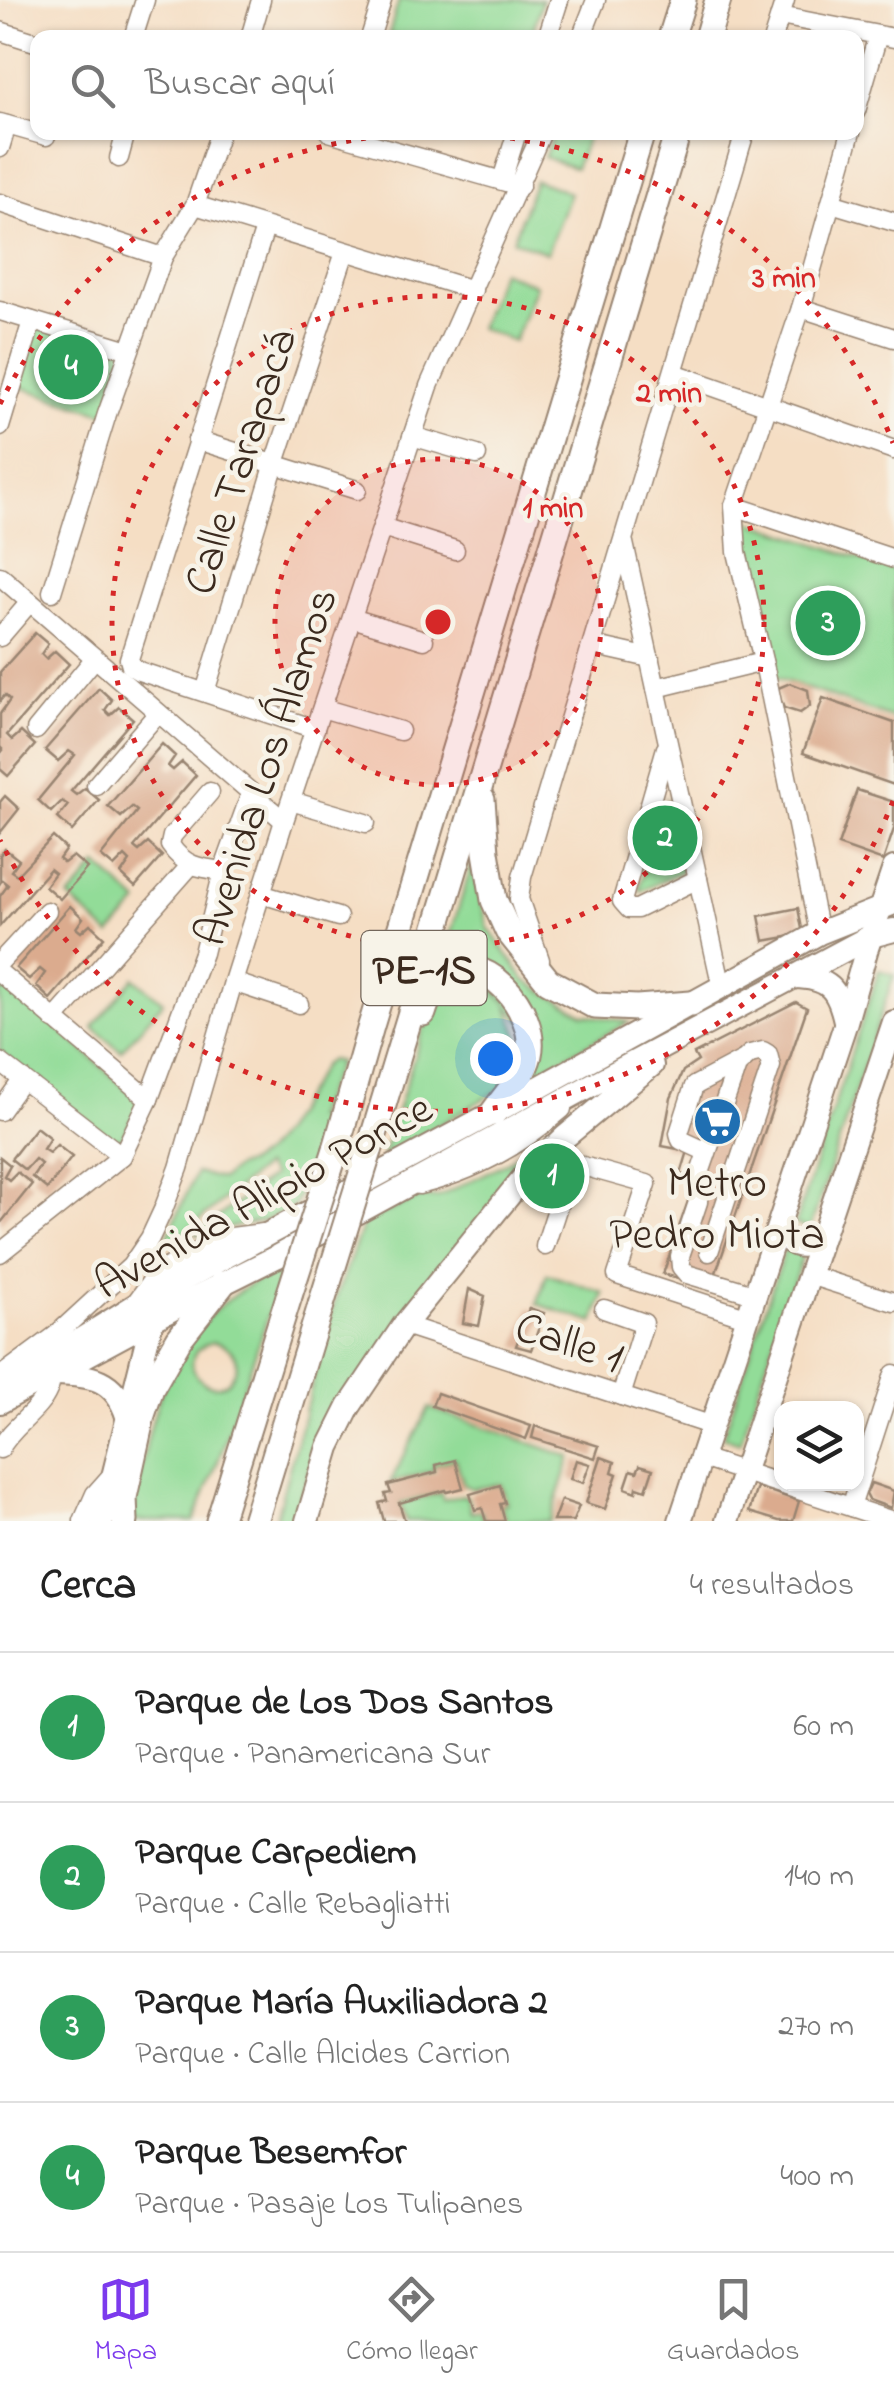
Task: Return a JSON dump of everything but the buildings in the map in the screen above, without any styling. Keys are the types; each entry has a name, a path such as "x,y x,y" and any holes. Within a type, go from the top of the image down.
{"highway":[{"path":"674,30 683,0"},
{"path":"709,30 718,0"},
{"name":"PE-1S","path":"217,1516 336,1149 640,140"},
{"name":"PE-1S","path":"256,1521 676,140"},
{"path":"481,785 494,900 508,930 548,981 595,1006 691,1004"},
{"path":"394,1064 411,1049 432,989 444,977 460,970 478,970 494,978 522,1009 531,1039 523,1071 493,1114"},
{"path":"125,1521 124,1496 151,1388 179,1339 222,1284"}],"main road":[{"path":"680,1521 845,1025 882,933 894,868"},
{"name":"Avenida Alipio Ponce","path":"0,1402 52,1374 269,1232 493,1114 819,933 887,905"},
{"name":"Avenida Alipio Ponce","path":"0,1379 44,1363 143,1313 222,1284 882,933"},
{"path":"794,977 824,982 836,992 845,1025"},
{"path":"728,1521 894,1022"},
{"path":"308,1521 330,1447 348,1407 404,1324 528,1172 685,1036"},
{"path":"779,1227 795,1246 809,1245 820,1238"},
{"path":"102,1521 127,1416 143,1313"},
{"path":"52,1374 86,1375 98,1380 116,1393 127,1416"}],"street":[{"path":"136,30 145,0"},
{"path":"252,30 261,0"},
{"path":"376,30 382,0"},
{"path":"584,30 596,0"},
{"path":"549,30 557,1"},
{"path":"782,8 861,30"},
{"path":"0,31 30,40"},
{"path":"864,91 886,37"},
{"path":"0,148 4,124 30,130"},
{"path":"119,158 124,140"},
{"path":"52,592 107,414 163,257 195,205 217,140"},
{"path":"357,140 511,183 516,140"},
{"name":"Avenida Los Álamos","path":"0,1379 131,1266 164,1210 232,982 428,386 473,290 511,183 537,140"},
{"path":"548,981 519,899 522,877 744,140"},
{"path":"819,933 764,662 737,552 734,506 802,308 848,140"},
{"path":"0,203 163,257"},
{"path":"831,203 894,222"},
{"path":"195,205 473,290"},
{"path":"265,228 129,659 140,672 315,729"},
{"name":"Calle Tarapacá","path":"204,692 346,252"},
{"path":"802,308 894,338"},
{"path":"0,311 129,350"},
{"path":"0,427 32,322"},
{"path":"674,373 894,450"},
{"path":"412,436 477,456"},
{"path":"197,440 357,490"},
{"path":"734,506 894,559"},
{"path":"382,528 454,550"},
{"path":"623,537 722,988"},
{"path":"0,576 284,821"},
{"path":"0,637 30,602"},
{"path":"352,618 424,640"},
{"path":"592,645 650,658"},
{"path":"36,730 95,658"},
{"path":"656,688 764,662"},
{"path":"322,708 400,731"},
{"path":"96,786 158,713"},
{"path":"668,742 622,901 630,909 637,908 698,879"},
{"path":"210,792 170,841 172,849 190,866 223,870"},
{"path":"0,1253 122,1156 149,1099 203,953 223,870 250,793"},
{"path":"292,801 366,823"},
{"path":"54,1020 190,866"},
{"path":"261,894 338,917"},
{"path":"0,962 47,911"},
{"path":"0,973 149,1099"},
{"path":"232,982 299,1004"},
{"path":"707,1152 680,1140 694,1086 750,1054 763,1051 771,1061 709,1252"},
{"path":"741,1061 700,1172 698,1202 680,1256 682,1269 688,1274 757,1295"},
{"path":"0,1062 122,1156"},
{"path":"0,1111 23,1080"},
{"path":"549,1151 572,1163 648,1184 617,1275 749,1318"},
{"path":"544,1246 572,1163"},
{"path":"698,1202 722,1211"},
{"path":"810,1275 894,1302"},
{"path":"604,1309 644,1323 621,1396"},
{"name":"Calle 1","path":"404,1324 713,1426"},
{"path":"0,1449 48,1390 52,1374"},
{"path":"851,1508 889,1409 894,1374"},
{"path":"268,1521 284,1428"},
{"path":"702,1458 893,1521"},
{"path":"82,1521 95,1494 112,1475"}],"green space":[{"path":"399,0 542,0 533,30 390,30"},
{"path":"551,140 586,140 575,168 544,157"},
{"path":"535,180 570,193 547,253 513,240"},
{"path":"501,271 536,285 514,341 479,328"},
{"path":"32,321 129,350 107,414 13,385"},
{"path":"743,519 894,570 894,719 774,677 744,549"},
{"path":"667,801 682,871 641,891 639,888"},
{"path":"472,864 488,928 526,981 583,1014 629,1022 534,1073 538,1040 469,962 441,965"},
{"path":"98,865 139,903 110,935 69,898"},
{"path":"879,970 894,975 810,1229 795,1224"},
{"path":"0,976 138,1099 139,1105 122,1139 110,1139 0,1052"},
{"path":"134,978 163,1002 121,1051 93,1027"},
{"path":"475,979 506,1002 521,1042 509,1084 382,1158 432,1001 444,985"},
{"path":"330,1060 339,1062 314,1118 324,1118 317,1163 314,1162 307,1182 303,1182 294,1207 266,1220 194,1235 272,1176 264,1166 170,1245 165,1242 196,1173 222,1179 264,1153"},
{"path":"612,1089 572,1121 320,1441 292,1521 275,1521 337,1294 364,1222 419,1198 438,1197 502,1165 533,1145 589,1096"},
{"path":"785,1248 803,1254 740,1443 723,1437"},
{"path":"282,1268 220,1456 194,1521 133,1521 152,1420 177,1357 209,1316","holes":["218,1343 233,1353 237,1363 233,1375 215,1386 198,1377 193,1358 199,1349"]},
{"path":"547,1274 604,1293 594,1323 537,1304"},
{"path":"429,1408 571,1457 550,1521 506,1521 501,1505 507,1503 501,1484 473,1489 464,1485 456,1459 390,1483"},
{"path":"441,1493 443,1500 467,1497 471,1513 481,1511 484,1521 406,1521 400,1503"}],"place":[{"name":"Parque Besemfor","path":"71,367"},
{"name":"Parque María Auxiliadora 2","path":"828,623"},
{"name":"Parque Carpediem","path":"665,838"},
{"name":"Metro Pedro Miota","path":"717,1122"},
{"name":"Parque de Los Dos Santos","path":"552,1176"}]}
